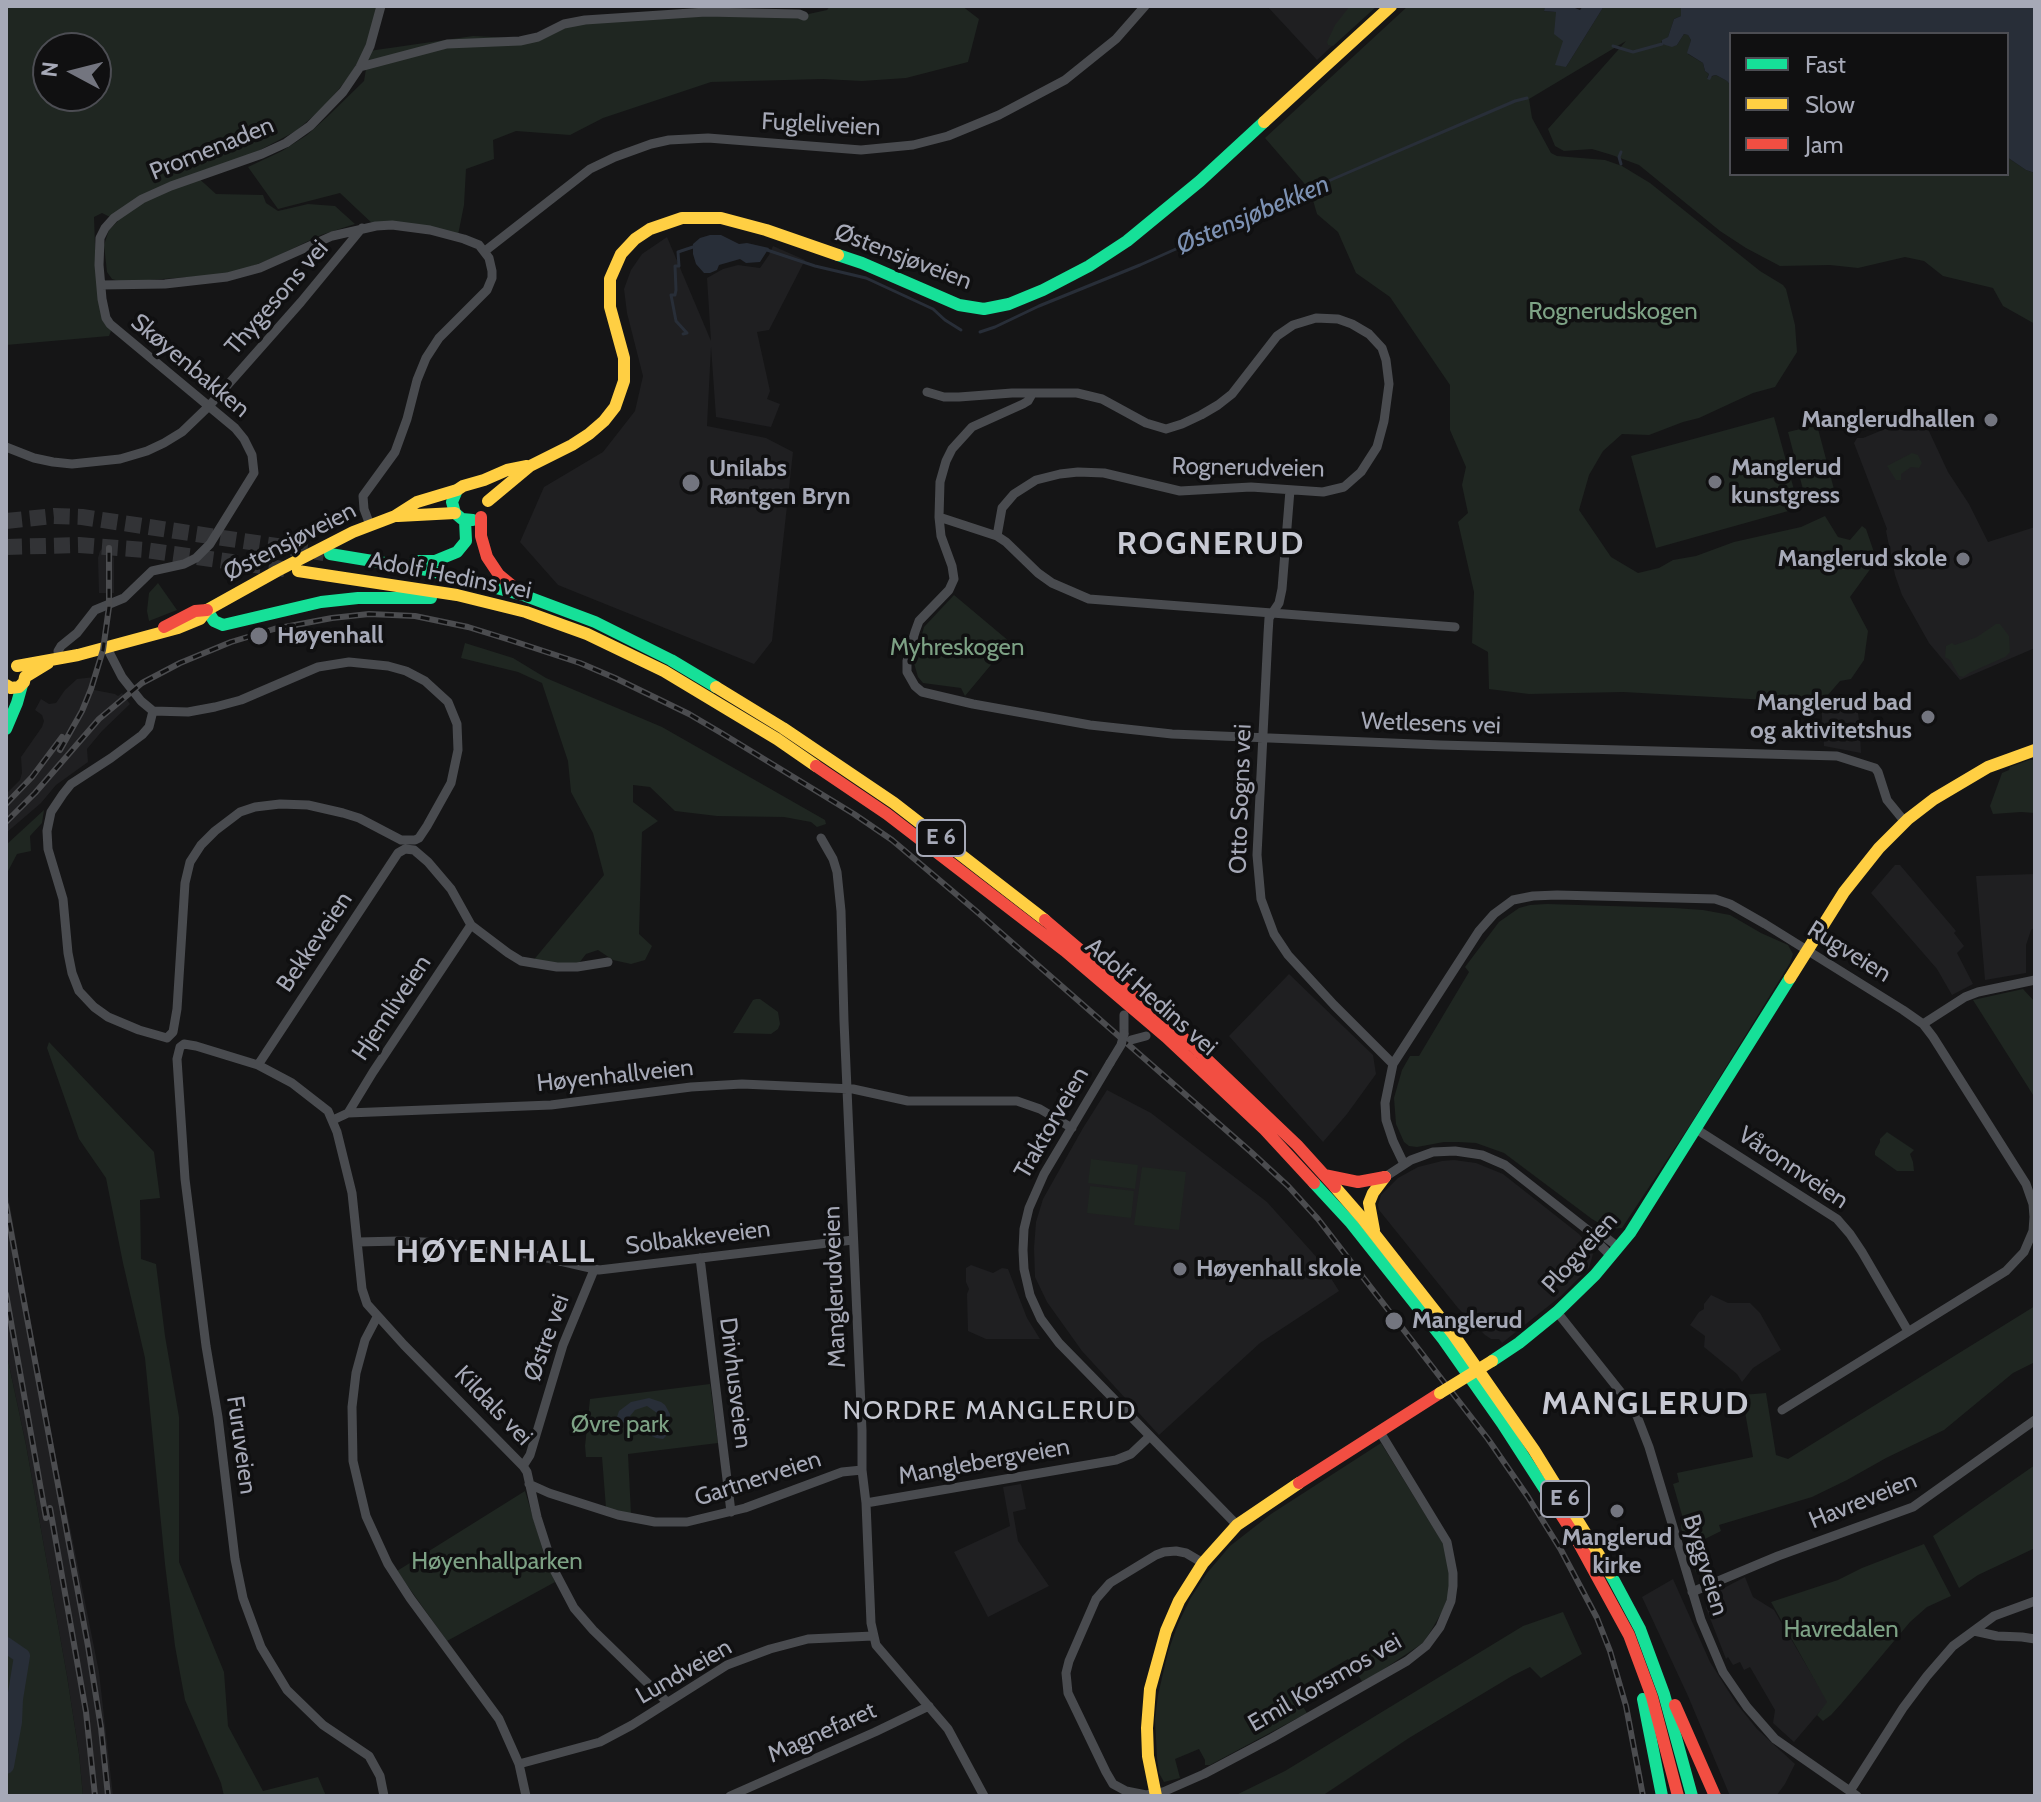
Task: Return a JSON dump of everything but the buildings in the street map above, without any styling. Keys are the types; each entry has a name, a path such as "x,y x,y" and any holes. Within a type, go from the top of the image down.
{"main road":[{"name":"Østensjøveien","path":"488,501 530,466 589,434 609,416 619,400 624,381 624,358 610,307 610,279 621,254 650,229 682,218 721,218 862,263 959,305 984,309 1009,304 1089,266 1127,241 1200,181 1391,6"},
{"name":"Østensjøveien","path":"471,484 530,466"},
{"path":"471,484 481,488 488,501 486,510 476,519 460,517 452,502 457,490 471,484"},
{"name":"Østensjøveien","path":"10,665 55,660 188,625 200,619 207,610 277,571 370,525 395,516 417,502 457,490"},
{"name":"Østensjøveien","path":"395,516 460,517"},
{"name":"E 6","path":"349,557 421,561 445,558 457,552 466,541 460,517"},
{"name":"E 6","path":"481,517 481,536 492,567 523,595"},
{"name":"Adolf Hedins vei","path":"330,554 427,570 523,595 595,622 671,660 783,728 894,803 1039,915 1140,999 1245,1094 1297,1145 1374,1234 1453,1334 1542,1462 1640,1629 1656,1669 1692,1796"},
{"name":"Adolf Hedins vei","path":"298,571 457,595 526,612 587,634 664,671 827,772 899,822 1016,912 1166,1037 1247,1112 1360,1234 1443,1339 1502,1423 1559,1510 1612,1601 1652,1697 1678,1796"},
{"name":"E 6","path":"207,610 221,626 321,602 457,595"},
{"name":"Østensjøveien","path":"7,724 7,686 15,688 55,660"},
{"name":"Østensjøveien","path":"7,724 24,681 23,670 10,665"},
{"name":"Plogveien","path":"1156,1795 1147,1745 1150,1689 1159,1651 1179,1601 1203,1563 1237,1525 1519,1343 1595,1275 1638,1221 1849,885 1879,848 1923,806 1959,783 2000,762 2035,750"},
{"path":"1120,997 1124,1015"},
{"path":"1146,1036 1166,1037"},
{"path":"1324,1175 1358,1182 1385,1177"},
{"path":"1374,1234 1369,1203 1385,1177"},
{"name":"E 6","path":"1636,1653 1662,1796"},
{"name":"E 6","path":"1656,1669 1682,1719 1715,1796"}],"street":[{"name":"Promenaden","path":"99,244 109,223 142,199 246,161 286,143 310,126 331,106 360,67 370,46 381,6"},
{"name":"Fugleliveien","path":"485,251 590,169 651,144 708,138 861,150 901,147 948,136 999,115 1065,80 1116,39 1145,6"},
{"path":"360,67 447,44 520,41 538,37 564,24 585,20 706,12 804,16"},
{"path":"101,285 165,284 243,273 323,239 362,228 392,225 430,230 479,245 489,258 492,278 487,290 439,338 426,358 395,452 363,496 370,525"},
{"name":"Thygesons vei","path":"6,447 34,458 63,463 92,463 147,451 182,432 301,302 362,228"},
{"name":"Skøyenbakken","path":"55,660 61,646 77,633 95,610 127,596 147,574 184,564 196,558 210,544 252,477 254,460 235,428 110,324 102,299 99,244"},
{"name":"Rognerudveien","path":"927,392 944,397 1012,393 1084,394 1102,399 1157,427 1171,428 1201,415 1232,394 1277,336 1293,325 1316,318 1338,319 1352,324 1382,348 1389,384 1377,447 1361,472 1344,487 1323,492 1251,487 1180,491 1104,473 1060,474 1036,480 1014,494 1002,508 997,536"},
{"path":"1032,394 1023,404 972,427 952,449 941,477 939,517 997,536 1038,573 1056,584 1089,599 1455,627"},
{"name":"Otto Sogns vei","path":"1290,490 1282,589 1279,603 1272,613 1268,634 1256,870 1261,899 1268,923 1288,955 1393,1064"},
{"name":"Wetlesens vei","path":"939,517 941,536 954,579 949,590 919,621 907,661 907,672 915,686 924,692 1090,725 1172,734 1479,747 1837,756 1875,768 1887,800 1905,822"},
{"path":"107,648 129,686 153,711 149,727 111,758 71,784 51,812 47,831 48,849 64,906 72,973 79,991 108,1017 157,1036 171,1036 177,1009 186,876 196,851 240,812 280,804 298,804 359,818 411,845 446,883 471,925 521,961 567,967 608,962"},
{"name":"Bekkeveien","path":"153,711 188,712 228,704 318,667 338,663 376,664 412,674 436,689 448,702 457,724 458,750 451,783 439,807 419,838 398,853 258,1065"},
{"name":"Manglerudveien","path":"821,838 833,859 839,891 862,1470 873,1636 879,1649 948,1729 984,1796"},
{"name":"Rugveien","path":"1404,1164 1386,1120 1385,1103 1393,1064 1489,919 1507,904 1521,898 1557,895 1715,899 1730,904 1809,950 1923,1024 2026,1184 2032,1197 2033,1231 2027,1246 2011,1267 1782,1410"},
{"name":"Hjemliveien","path":"348,1113 471,925"},
{"path":"1923,1024 1971,994 2035,980"},
{"path":"1124,1015 1127,1037"},
{"name":"Traktorveien","path":"1146,1036 1127,1037 1121,1045 1044,1174 1029,1208 1023,1260 1037,1311 1052,1335 1237,1525"},
{"name":"Furuveien","path":"258,1065 187,1044 180,1047 177,1059 185,1179 235,1559 243,1598 261,1647 287,1690 323,1725 369,1756 378,1769 384,1796"},
{"path":"258,1065 292,1083 321,1104 333,1120"},
{"name":"Høyenhallveien","path":"333,1120 348,1113 551,1105 724,1084 847,1089 908,1101 1017,1101 1040,1109 1072,1128"},
{"name":"Kildals vei","path":"333,1120 352,1193 362,1289 367,1304 523,1466 554,1570 574,1608 667,1702"},
{"name":"Våronnveien","path":"1696,1129 1837,1219 1862,1252 1908,1331"},
{"path":"1385,1177 1426,1154 1472,1152 1490,1157 1515,1172 1589,1231 1604,1236 1615,1252"},
{"name":"Solbakkeveien","path":"358,1242 405,1241 475,1246 534,1255 594,1270 853,1240"},
{"name":"Drivhusveien","path":"700,1258 731,1512"},
{"name":"Østre vei","path":"523,1466 530,1455 563,1345 594,1270"},
{"name":"Byggveien","path":"1557,1312 1637,1416 1704,1631 1718,1661 1747,1707 1781,1744 1854,1793"},
{"path":"377,1317 365,1340 356,1373 352,1407 353,1461 366,1516 388,1564 413,1603 499,1719 519,1764 526,1796"},
{"name":"Havreveien","path":"1692,1592 1778,1556 1913,1507 2035,1420"},
{"name":"Emil Korsmos vei","path":"1156,1795 1272,1738 1407,1661 1426,1646 1440,1627 1451,1601 1453,1586 1447,1542 1380,1432"},
{"name":"Manglebergveien","path":"866,1503 1116,1460 1131,1454 1150,1436"},
{"name":"Gartnerveien","path":"529,1484 608,1513 645,1521 687,1522 731,1512 842,1472 862,1470"},
{"path":"1156,1795 1140,1795 1113,1784 1068,1693 1066,1673 1096,1599 1106,1586 1164,1552 1186,1553 1203,1563"},
{"path":"1854,1793 1903,1708 1953,1646 1994,1616 2035,1601"},
{"path":"1974,1631 2035,1639"},
{"name":"Lundveien","path":"519,1764 600,1742 727,1665 770,1649 808,1639 873,1636"},
{"name":"Magnefaret","path":"730,1796 929,1706"}],"shaded area":[{"path":"1267,6 1375,6 1317,60"},
{"path":"1545,6 1570,6 1580,10 1583,6 1604,6 1566,67 1555,65 1563,41 1554,34 1556,12 1544,11"},
{"path":"1681,6 2035,6 2035,173 2009,158 2009,32 1729,32 1729,84 1716,75 1707,79 1709,74 1703,63 1687,53 1691,40 1688,35 1684,34 1672,47 1662,44 1674,19 1681,16"},
{"path":"710,235 721,235 739,244 769,248 760,262 746,263 740,259 704,273 696,264 693,244"},
{"path":"667,237 711,341 707,278 738,265 760,268 773,246 805,260 769,330 757,332 770,391 767,399 780,404 771,427 716,417 711,347 707,426 766,438 793,452 772,641 754,664 558,585 520,542 544,487 603,452 635,411 643,376 624,289 631,270 642,254"},
{"name":"Manglerud skole","path":"1912,408 1921,414 1948,472 1988,542 2035,527 2035,648 1960,680 1929,643 1902,595 1887,529 1854,443 1857,438 1907,420 1904,412"},
{"path":"104,547 110,549 114,558 114,593 99,593 98,558"},
{"path":"95,677 94,690 118,696 122,693 130,704 87,749 88,762 56,785 41,803 6,833 6,794 20,780 21,757 42,727 42,715 35,710 41,699 49,704 56,703 77,679"},
{"path":"1821,703 1857,706 1861,753 1824,746"},
{"path":"1895,865 1900,865 1956,931 1954,933 1964,946 1957,953 1973,984 1952,995 1937,969 1871,893"},
{"path":"2035,874 2035,927 2026,945 2026,973 1985,980 1976,876"},
{"path":"1289,974 1373,1055 1376,1074 1323,1142 1229,1036"},
{"name":"Høyenhall skole","path":"1107,1090 1151,1113 1267,1202 1320,1261 1339,1291 1260,1343 1159,1435 1082,1351 1047,1302 1035,1277 1036,1222 1043,1199"},
{"path":"1454,1160 1476,1163 1503,1174 1579,1234 1593,1254 1589,1268 1561,1296 1502,1343 1485,1335 1458,1308 1379,1210 1381,1195 1398,1178 1418,1167"},
{"path":"6,1184 99,1672 113,1796 83,1796 67,1676 6,1351"},
{"path":"971,1265 993,1273 1002,1268 1008,1269 1027,1318 1040,1339 986,1339 968,1331 966,1268"},
{"path":"1711,1295 1728,1303 1750,1303 1760,1313 1781,1350 1753,1368 1742,1382 1737,1374 1704,1347 1705,1336 1690,1325"},
{"path":"649,1398 665,1405 670,1414 670,1432 663,1439 656,1438 624,1423 617,1417 619,1411 631,1402","holes":["647,1406 657,1413 660,1423 658,1431 632,1420 630,1416 635,1410"]},
{"path":"1021,1484 1026,1509 1013,1512 1018,1541 1049,1586 988,1617 954,1552 1010,1526 1003,1487"},
{"path":"1745,1577 1753,1597 1774,1610 1828,1702 1794,1742 1773,1723 1775,1710 1750,1667 1744,1670 1740,1662 1733,1665 1728,1657 1726,1659 1706,1608 1707,1602 1718,1591"},
{"path":"1673,1579 1710,1662 1736,1703 1757,1729 1795,1764 1776,1796 1730,1796 1642,1597"}],"green space":[{"path":"6,6 379,6 362,55 325,106 296,131 245,158 195,175 216,194 263,195 266,203 278,211 308,204 335,206 355,224 321,235 231,274 122,282 112,279 107,272 104,245 109,230 118,221 102,213 94,217 95,245 100,306 111,331 109,336 6,345"},
{"path":"830,6 962,6 979,19 968,62 906,78 711,82 603,118 570,135 516,131 493,140 494,159 466,169 458,235 375,226 340,193 278,209 248,167 282,151 327,117 364,81 369,51 473,36 530,39 565,23 675,13 804,15 827,10"},
{"path":"1350,6 1377,6 1333,46 1328,45 1335,25"},
{"name":"Rognerudskogen","path":"1408,6 1545,6 1544,11 1556,12 1566,67 1604,6 1681,6 1681,16 1674,19 1668,37 1661,42 1677,45 1684,34 1688,35 1691,40 1688,54 1703,63 1709,74 1707,78 1716,75 1729,84 1729,176 2009,176 2009,158 2035,173 2035,324 2003,306 1993,288 1943,276 1924,261 1905,257 1858,268 1780,266 1720,231 1639,165 1592,149 1564,151 1555,146 1548,129 1626,41 1529,99 1532,118 1551,153 1605,160 1650,183 1760,271 1783,285 1795,325 1797,352 1775,387 1649,435 1622,434 1603,451 1589,475 1579,510 1611,557 1638,573 1734,542 1801,527 1825,516 1838,537 1850,540 1862,526 1866,529 1876,558 1850,597 1868,631 1864,660 1851,679 1840,681 1821,703 1623,692 1529,694 1489,689 1488,652 1472,643 1474,592 1458,522 1468,513 1462,485 1466,467 1450,430 1450,385 1390,297 1356,273 1338,232 1317,214 1310,190 1265,138"},
{"name":"Manglerud kunstgress","path":"1774,417 1799,508 1656,548 1631,456"},
{"path":"1817,425 1835,493 1806,501 1788,432"},
{"path":"1912,453 1918,455 1922,463 1919,468 1911,467 1901,474 1901,480 1896,480 1887,466"},
{"path":"158,583 177,610 149,621 149,593"},
{"name":"Myhreskogen","path":"954,595 1010,642 965,696 961,688 923,683 914,663 924,627"},
{"path":"2000,624 2009,636 2010,652 1963,677 1959,676 1945,657 1946,646 1977,637"},
{"path":"465,643 513,658 546,678 662,727 825,820 826,824 817,827 811,822 784,817 717,816 675,811 650,787 633,785 633,802 658,821 642,832 639,934 652,946 645,960 631,964 613,960 598,950 586,954 576,967 532,962 604,875 593,833 571,792 568,761 542,683 518,672 461,658"},
{"path":"2035,760 2035,813 1993,814 1990,806 2002,773"},
{"path":"44,810 42,823 30,836 31,851 17,854 6,875 6,845"},
{"path":"1547,904 1674,908 1730,915 1788,945 1793,954 1692,1122 1622,1228 1609,1229 1592,1219 1504,1153 1476,1143 1444,1142 1409,1146 1396,1124 1394,1098 1402,1070 1410,1056 1419,1056 1469,972 1465,967 1499,922 1519,908"},
{"path":"2023,989 2035,1002 2035,1098 1973,1000"},
{"path":"760,999 778,1012 778,1029 771,1034 733,1033 753,1000"},
{"path":"49,1042 154,1152 160,1198 140,1200 141,1259 156,1264 179,1417 179,1562 224,1672 228,1726 263,1791 318,1777 326,1796 224,1796 185,1700 165,1564 145,1358 106,1178 79,1139 47,1048"},
{"path":"1887,1132 1914,1150 1910,1154 1914,1171 1897,1171 1875,1155 1880,1139"},
{"path":"1091,1159 1138,1165 1135,1189 1088,1183"},
{"name":"Høyenhall skole","path":"1142,1167 1186,1172 1179,1230 1134,1225"},
{"path":"1090,1186 1134,1191 1131,1218 1087,1213"},
{"path":"2035,1306 2035,1362 2013,1373 1944,1430 1812,1497 1719,1525 1721,1531 1695,1544 1706,1578 1696,1573 1681,1528 1684,1522 1673,1484 1679,1482 1677,1473 1753,1457 1742,1395 1766,1393 1776,1455 1788,1459"},
{"path":"6,1351 67,1676 83,1796 6,1796"},
{"name":"Øvre park","path":"710,1384 718,1443 628,1454 631,1514 606,1508 602,1457 586,1457 590,1399"},
{"path":"1381,1443 1447,1550 1449,1593 1432,1629 1423,1643 1363,1683 1348,1659 1292,1689 1307,1713 1210,1765 1205,1765 1199,1749 1175,1759 1180,1778 1164,1782 1157,1758 1155,1719 1158,1695 1168,1652 1190,1599 1230,1546 1271,1514"},
{"name":"Havredalen","path":"2035,1465 2035,1548 1978,1575 1959,1588 1933,1536"},
{"name":"Høyenhallparken","path":"525,1491 555,1582 447,1641 397,1571"},
{"name":"Havredalen","path":"1924,1544 1951,1596 1927,1607 1910,1622 1823,1721 1817,1715 1827,1702 1771,1602 1838,1580"},
{"path":"1563,1612 1582,1654 1541,1678 1530,1667 1512,1676 1409,1738 1322,1796 1234,1796 1285,1771 1523,1626"}],"waterway":[{"name":"Østensjøbekken","path":"1613,46 1633,52 1662,44"},
{"name":"Østensjøbekken","path":"980,332 1527,98"},
{"path":"1621,152 1621,164"},
{"name":"Østensjøbekken","path":"683,334 687,333 676,321 671,295 675,295 676,290 678,252 693,247"},
{"name":"Østensjøbekken","path":"767,250 866,278 933,309 961,330"},
{"path":"6,1645 22,1656 15,1699"},
{"path":"6,1701 15,1699 6,1766"}],"tunnel":[{"path":"6,521 54,516 82,517 324,553"},
{"path":"6,547 79,545 145,550 291,570"}],"railway":[{"path":"60,750 82,711 103,650 109,607 109,548"},
{"path":"6,822 99,719 142,683 231,642 274,629 332,618 369,614 415,616 468,627 580,663 689,714 723,734 892,840 1251,1152 1318,1219 1488,1439 1561,1550 1597,1618 1610,1651 1626,1706 1643,1796"},
{"path":"6,804 32,777 62,737"},
{"path":"6,1205 88,1646 108,1796"},
{"path":"6,1294 46,1518"},
{"path":"50,1508 86,1712 95,1796"}],"traffic: fast":[{"path":"838,255 959,305 984,309 1009,304 1089,266 1127,241 1200,181 1264,122"},
{"path":"457,490 452,502 455,513 462,519 473,520"},
{"path":"415,561 435,561 457,552 466,541 465,520"},
{"path":"330,554 427,570 523,595 595,622 671,660 716,687"},
{"path":"207,610 214,621 223,625 321,602 358,598 431,598"},
{"path":"6,729 22,685"},
{"path":"1492,1361 1557,1312 1595,1275 1630,1233 1790,978"},
{"path":"1314,1183 1351,1223 1443,1339 1551,1499"},
{"path":"1610,1573 1640,1629 1664,1694 1692,1796"},
{"path":"1643,1699 1662,1796"}],"traffic: slow":[{"path":"1264,122 1391,6"},
{"path":"488,501 530,466 589,434 615,407 624,381 624,358 610,307 610,279 621,254 635,239 650,229 682,218 721,218 838,255"},
{"path":"17,666 78,655 178,628 200,619 207,610 277,571 353,532 395,516 417,502 507,470 527,466"},
{"path":"398,516 455,513"},
{"path":"298,571 457,595 526,612 587,634 664,671 816,766"},
{"path":"6,685 19,687 25,677 48,663"},
{"path":"716,687 894,803 1045,920"},
{"path":"1790,978 1844,892 1879,848 1908,819 1934,799 1988,767 2035,750"},
{"path":"1374,1230 1369,1203 1385,1177"},
{"path":"1335,1187 1453,1334 1534,1450 1610,1573"},
{"path":"1440,1393 1492,1361"},
{"path":"1156,1796 1148,1756 1150,1689 1166,1631 1179,1601 1203,1563 1237,1525 1299,1483"}],"traffic: jam":[{"path":"481,517 481,536 487,557 499,575 516,589"},
{"path":"164,627 195,611 207,610"},
{"path":"816,766 887,814 1065,951 1166,1037 1265,1130 1314,1183"},
{"path":"1045,920 1193,1046 1297,1145 1335,1187"},
{"path":"1324,1175 1358,1182 1385,1177"},
{"path":"1299,1483 1440,1393"},
{"path":"1551,1499 1629,1635 1652,1697 1678,1796"},
{"path":"1675,1705 1715,1796"}],"place":[{"name":"Manglerudhallen","path":"1991,420"},
{"name":"Manglerud kunstgress","path":"1715,482"},
{"name":"Unilabs Røntgen Bryn","path":"691,483"},
{"name":"Manglerud skole","path":"1963,559"},
{"name":"Høyenhall","path":"259,636"},
{"name":"Manglerud bad og aktivitetshus","path":"1928,717"},
{"name":"Høyenhall skole","path":"1180,1269"},
{"name":"Manglerud","path":"1394,1321"},
{"name":"Manglerud kirke","path":"1617,1511"}],"district":[{"name":"ROGNERUD","path":"1211,545"},
{"name":"HØYENHALL","path":"496,1253"},
{"name":"MANGLERUD","path":"1646,1405"},
{"name":"NORDRE MANGLERUD","path":"990,1411"}]}
